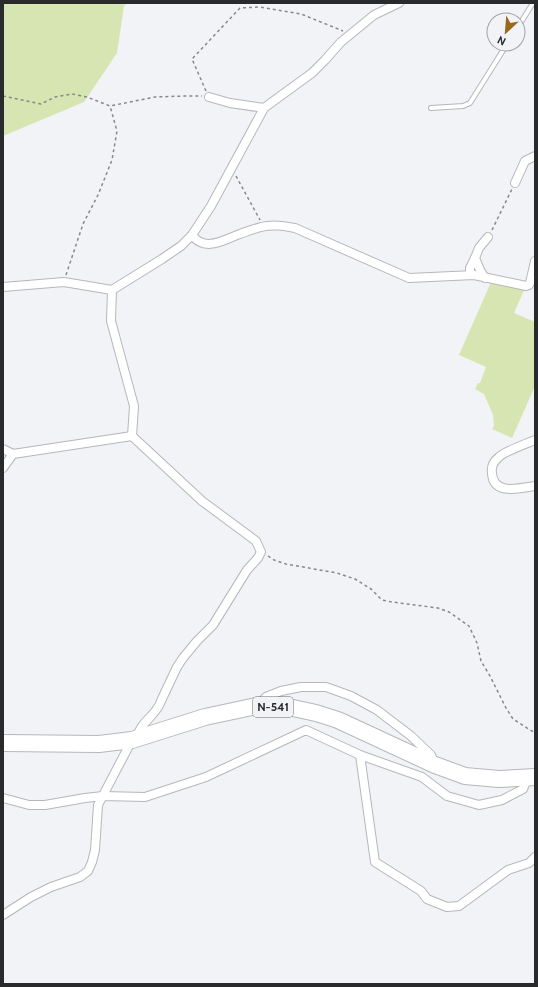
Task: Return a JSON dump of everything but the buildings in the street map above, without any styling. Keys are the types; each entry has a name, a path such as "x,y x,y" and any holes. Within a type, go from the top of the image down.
{"highway":[{"name":"N-541","path":"3,743 99,744 135,739 205,718 256,706 293,708 338,720 435,765 465,776 499,779 532,777"}],"street":[{"path":"3,287 64,282 112,290 181,246 192,235 211,206 264,108 312,73 341,42 374,15 399,3"},
{"path":"209,96 230,103 264,108"},
{"path":"515,183 525,161 535,156"},
{"path":"181,246 210,244 274,225 295,228 409,278 474,275 526,286 529,286 530,284 535,261"},
{"path":"192,235 196,240 202,243 210,244"},
{"path":"470,275 470,268 479,248 488,237"},
{"path":"475,258 485,278"},
{"path":"112,290 111,321 134,406 132,436"},
{"path":"3,449 13,454 132,436"},
{"path":"3,915 31,897 51,887 80,877 88,871 95,850 98,804 138,734 160,706 177,667 183,658 214,625 247,570 258,558 261,552 256,541 202,501 132,436"},
{"path":"535,440 499,455 494,462 492,470 492,478 499,487 507,489 535,486"},
{"path":"3,468 13,454"},
{"path":"256,706 266,697 281,691 301,688 326,687 351,696 377,710 411,736 430,755 435,765"},
{"path":"3,798 29,805 45,805 103,796 145,796 206,777 306,730 360,755 422,777 447,796 479,805 502,800 523,789 532,777"},
{"path":"360,755 375,862 421,891 427,899 447,907 459,906 508,870 529,863 535,857"}],"lane":[{"path":"526,14 533,3"},
{"path":"431,108 463,106 470,103 502,52"}],"path":[{"path":"3,96 41,104 55,97 72,94 87,97 110,106 156,97 209,96 192,60 240,8 260,6 301,14 351,34"},
{"path":"64,282 83,224 98,195 112,160 117,132 110,106"},
{"path":"231,168 264,227"},
{"path":"488,237 515,183"},
{"path":"261,552 274,560 286,564 337,573 355,579 371,589 382,600 438,608 450,612 469,626 481,661 513,719 528,730 535,733"}],"green space":[{"path":"3,3 127,3 124,6 117,53 84,102 3,136"},
{"path":"491,282 525,288 514,313 535,322 535,386 512,438 492,429 494,426 493,415 484,394 475,389 478,383 480,383 486,367 459,355"}]}
